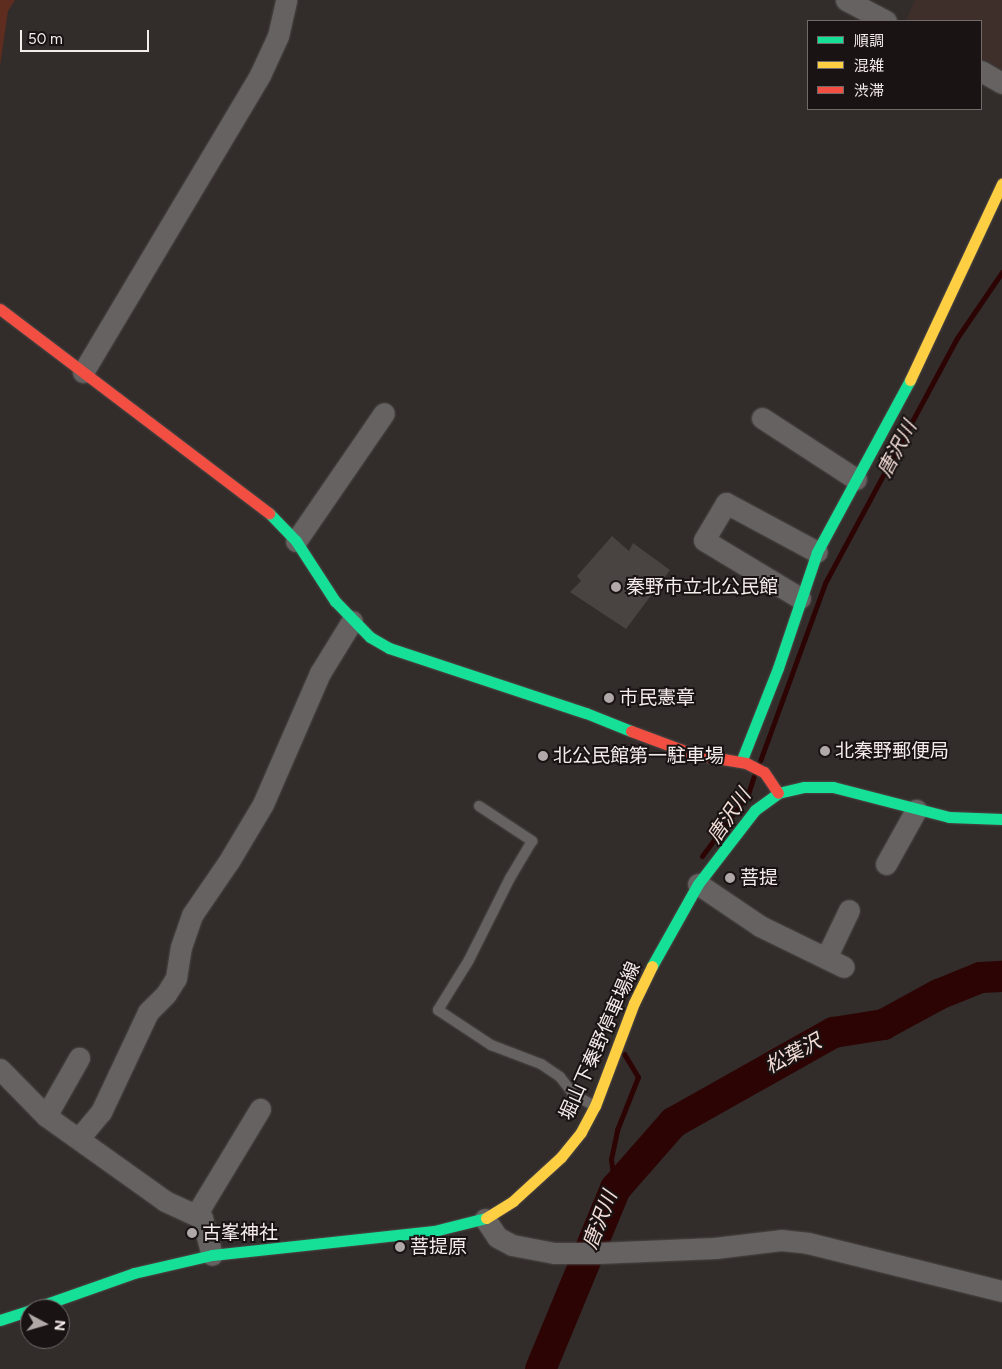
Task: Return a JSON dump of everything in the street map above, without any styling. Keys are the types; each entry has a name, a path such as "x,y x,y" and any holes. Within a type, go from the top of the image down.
{"street":[{"path":"83,372 260,75 278,36 286,0"},
{"path":"846,0 884,20"},
{"path":"982,72 1002,82"},
{"path":"744,762 817,552 898,405 1002,184"},
{"path":"0,309 266,510 296,541 316,569 335,601 352,621 370,637 389,648 586,713 666,745 694,754 744,762 764,772 778,793"},
{"path":"296,541 384,413"},
{"path":"762,418 856,479"},
{"path":"800,598 704,540 726,503 817,552"},
{"path":"79,1138 101,1112 148,1012 166,994 176,978 181,948 192,915 229,861 263,804 320,673 352,621"},
{"name":"堀山下秦野停車場線","path":"60,1299 134,1273 212,1255 434,1231 485,1218 513,1201 561,1157 581,1132 595,1106 634,1003 664,942 698,884 755,810 778,793 804,786 833,787 949,817 1002,820"},
{"path":"886,864 916,810"},
{"path":"698,884 760,926 835,963 849,910"},
{"path":"46,1116 79,1058"},
{"path":"0,1069 46,1116 164,1201 202,1218 212,1255"},
{"path":"196,1215 260,1109"},
{"path":"485,1218 497,1237 512,1245 554,1253 597,1254 715,1248 782,1240 808,1243 1002,1291"},
{"name":"堀山下秦野停車場線","path":"0,1320 20,1313"}],"lane":[{"path":"479,806 532,841 510,878 469,960 438,1010 490,1045 541,1064 560,1078 574,1095 595,1106"}],"shaded area":[{"path":"0,0 15,0 8,11 0,66"},
{"path":"915,0 1002,0 1002,69 982,59 982,20 906,20"}],"building":[{"name":"秦野市立北公民館","path":"612,536 629,551 633,543 670,570 626,629 570,592 581,581 577,576"}],"waterway":[{"name":"唐沢川","path":"760,761 825,583 957,338 1002,272"},
{"name":"唐沢川","path":"702,856 748,794 754,776"},
{"name":"松葉沢","path":"540,1369 615,1188 673,1122 833,1032 883,1024 938,994 980,977 1002,976"},
{"name":"唐沢川","path":"615,1188 611,1159 617,1130 638,1077 624,1054"}],"traffic: fast":[{"path":"741,762 778,668 817,552 910,380"},
{"path":"269,513 296,541 335,601 370,637 389,648 586,713 631,731"},
{"path":"652,966 698,884 755,810 778,793 804,787 833,787 949,817 1002,819"},
{"path":"60,1299 134,1273 212,1255 434,1231 486,1218"},
{"path":"0,1320 20,1313"}],"traffic: slow":[{"path":"910,380 1002,184"},
{"path":"486,1218 513,1201 561,1157 581,1132 595,1106 634,1003 652,966"}],"traffic: jam":[{"path":"0,309 269,513"},
{"path":"631,731 693,754 746,763 764,772 778,793"}],"place":[{"name":"秦野市立北公民館","path":"616,587"},
{"name":"市民憲章","path":"609,698"},
{"name":"北秦野郵便局","path":"825,751"},
{"name":"北公民館第一駐車場","path":"543,756"},
{"name":"菩提","path":"730,878"},
{"name":"古峯神社","path":"192,1233"},
{"name":"菩提原","path":"400,1247"}]}
